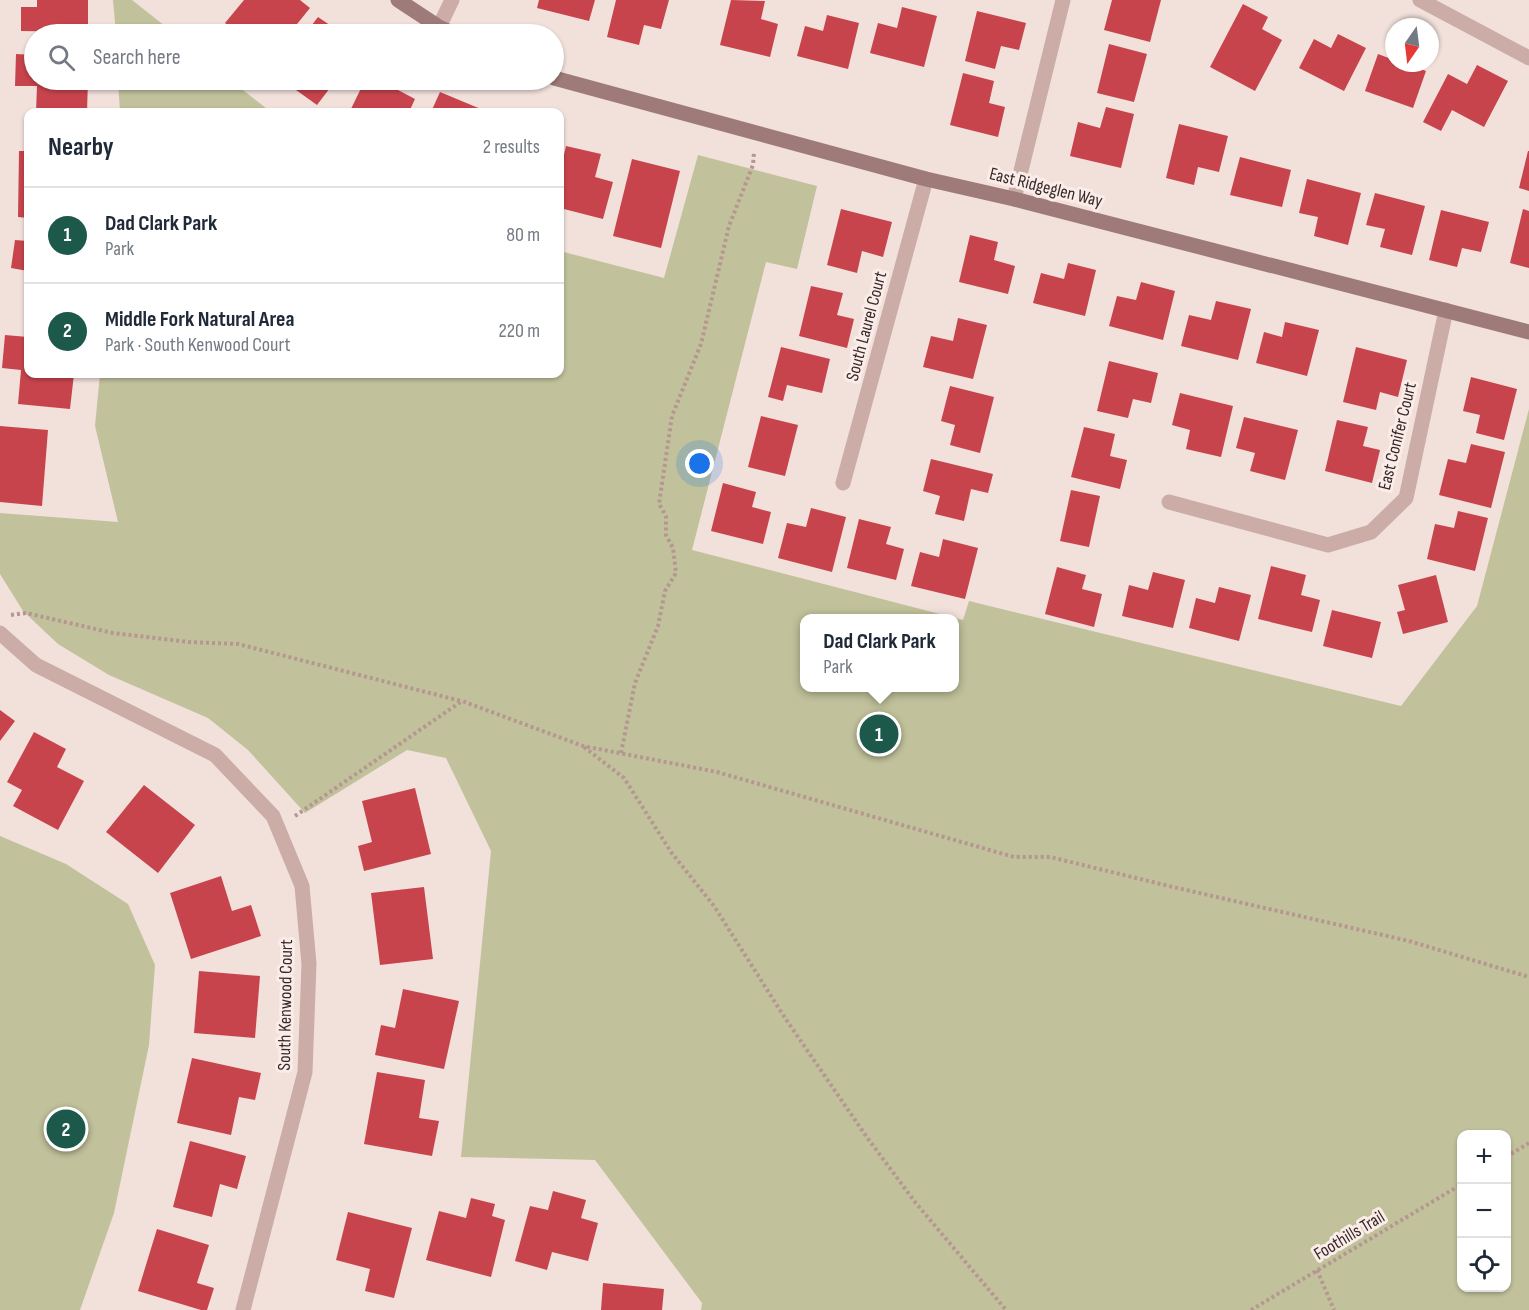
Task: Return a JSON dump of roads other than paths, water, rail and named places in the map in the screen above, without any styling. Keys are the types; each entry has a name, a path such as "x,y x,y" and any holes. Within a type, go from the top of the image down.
{"street":[{"path":"398,0 435,24"},
{"path":"441,24 452,0"},
{"path":"1014,199 1063,0"},
{"path":"1420,0 1529,58"},
{"name":"East Ridgeglen Way","path":"564,81 926,179 1014,199 1529,332"},
{"name":"South Laurel Court","path":"843,483 926,179"},
{"name":"East Conifer Court","path":"1170,502 1328,545 1371,532 1406,498 1446,310"},
{"name":"South Kenwood Court","path":"0,633 36,665 215,755 273,816 302,886 309,964 305,1072 243,1310"}],"place":[{"name":"Dad Clark Park","path":"879,734"},
{"name":"Middle Fork Natural Area","path":"66,1129"}]}
